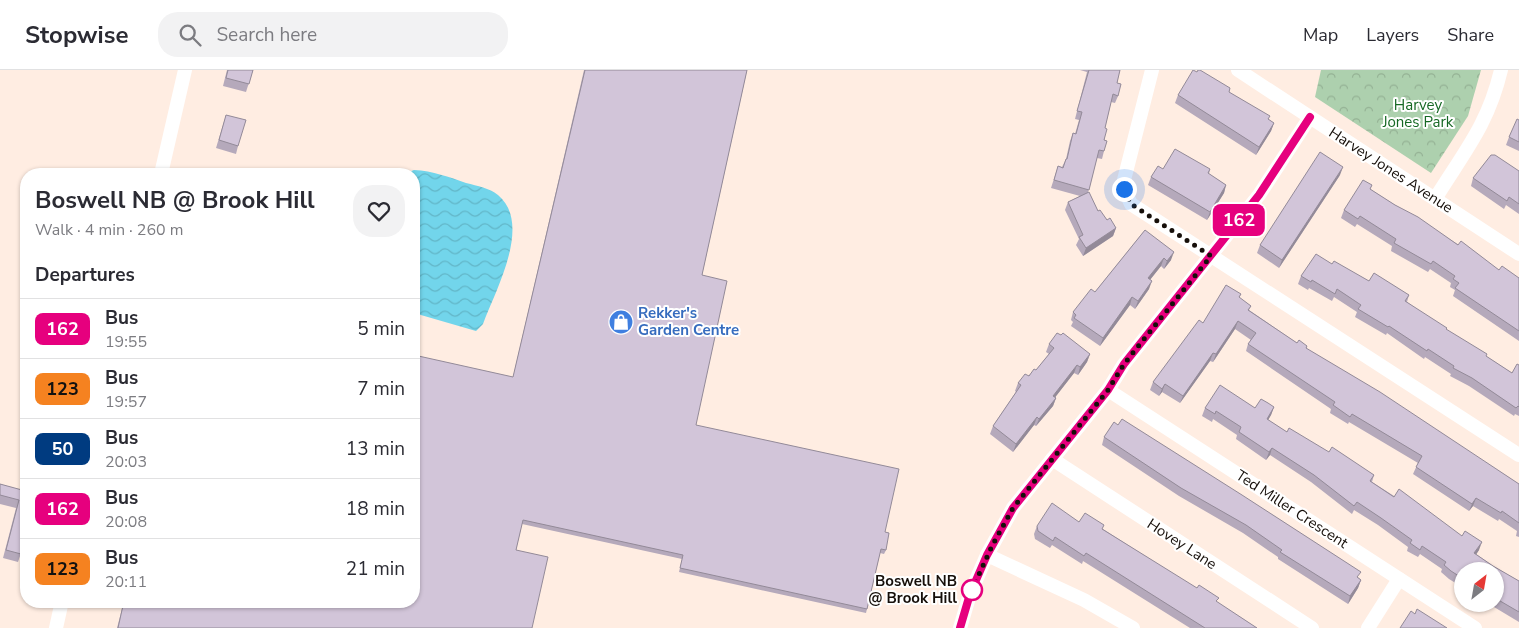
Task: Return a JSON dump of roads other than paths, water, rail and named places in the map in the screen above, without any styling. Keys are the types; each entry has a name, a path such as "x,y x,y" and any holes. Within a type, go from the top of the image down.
{"street":[{"path":"162,168 185,70"},
{"path":"1152,70 1124,180 1124,189 1131,204 1519,455"},
{"name":"Harvey Jones Avenue","path":"1238,70 1519,254"},
{"path":"1435,199 1479,132 1493,99 1501,70"},
{"path":"960,628 970,594 987,555 1013,508 1108,390 1124,364 1263,189 1310,117"},
{"name":"Ted Miller Crescent","path":"1108,390 1475,628"},
{"name":"Hovey Lane","path":"1052,460 1312,628"},
{"path":"987,555 1084,600 1133,628"},
{"path":"1368,628 1399,579"},
{"path":"56,628 60,608"}],"water":[{"path":"420,171 487,189 498,195 508,208 512,223 512,240 508,258 483,324 476,331 420,315"}],"place":[{"name":"Rekker's Garden Centre","path":"621,322"},
{"name":"Boswell NB @ Brook Hill","path":"972,590"}],"park label":[{"name":"Harvey Jones Park","path":"1418,114"}]}
